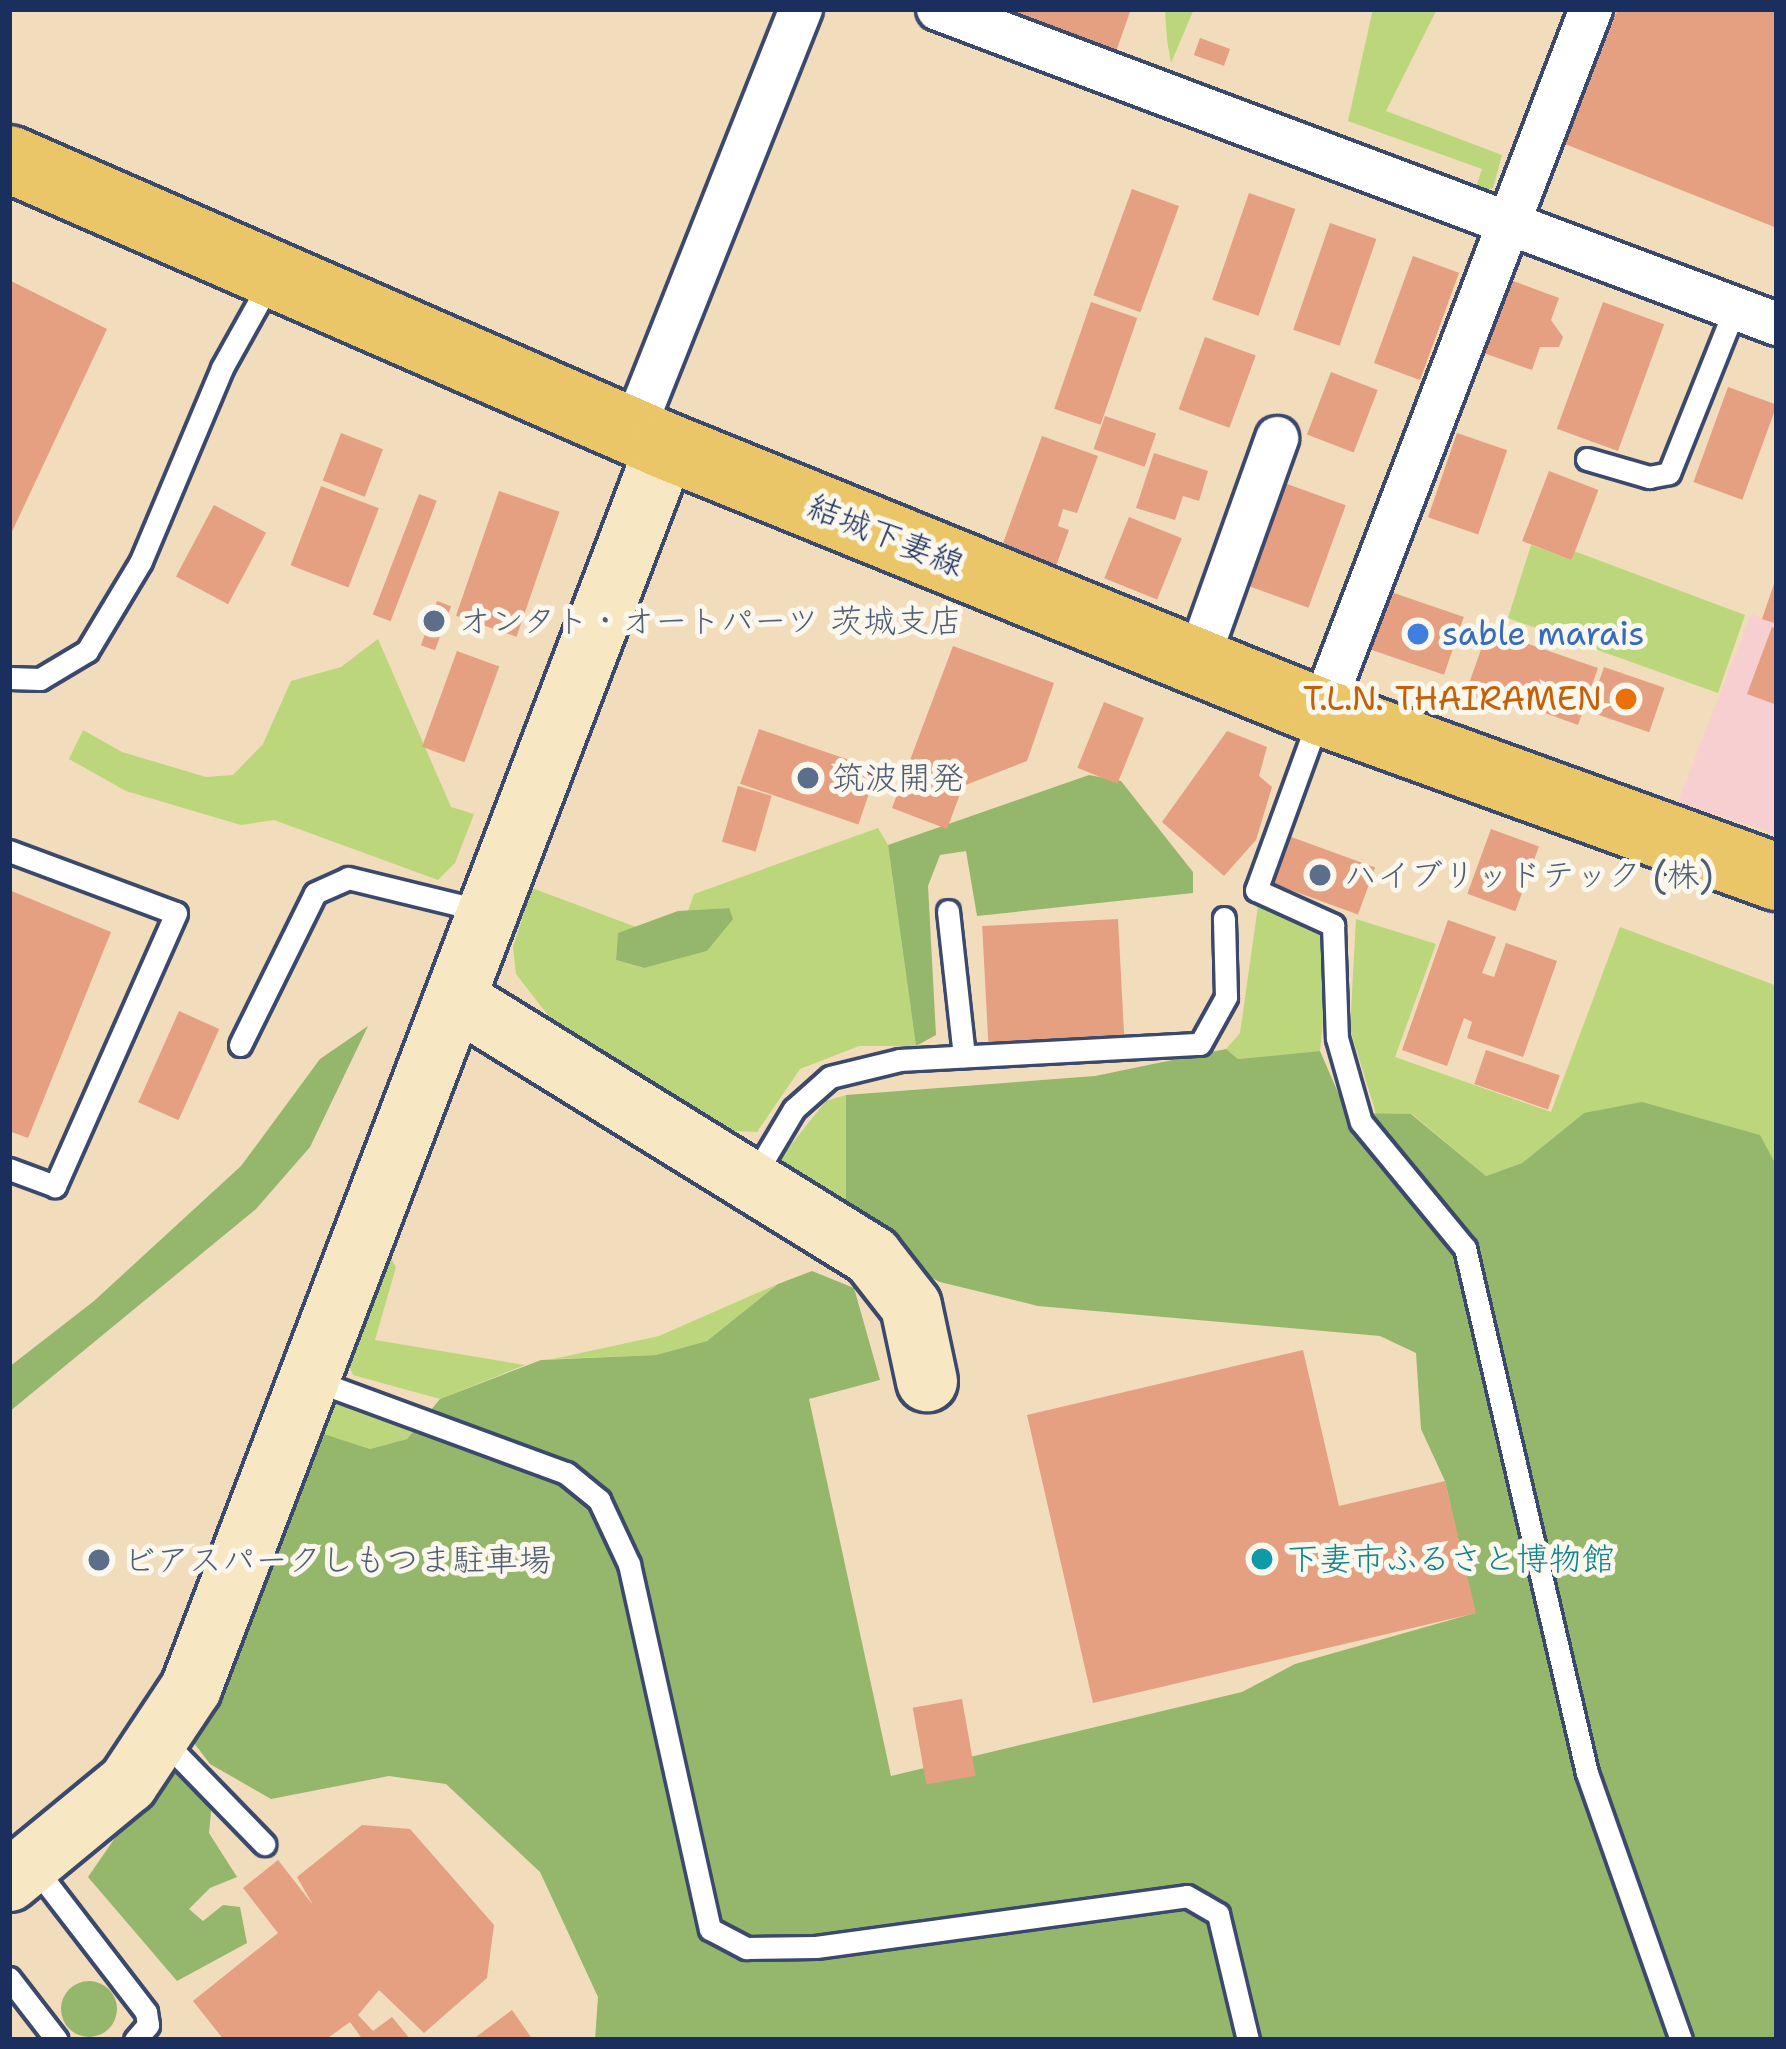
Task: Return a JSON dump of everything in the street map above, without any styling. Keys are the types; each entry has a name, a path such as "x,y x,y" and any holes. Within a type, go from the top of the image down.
{"main road":[{"name":"結城下妻線","path":"9,159 650,438 1197,662 1777,877"}],"street":[{"path":"20,1872 128,1783 160,1736 220,1624 456,999 801,9"},
{"path":"938,9 1777,324"},
{"path":"1322,712 1591,9"},
{"path":"1197,662 1277,438"},
{"path":"456,999 754,1176 872,1256 911,1306 927,1381"}],"lane":[{"path":"9,678 40,680 87,651 141,561 222,368 275,272"},
{"path":"1587,460 1648,477 1670,473 1735,308"},
{"path":"1322,712 1256,890 1333,925 1337,1038 1361,1122 1465,1248 1587,1773 1682,2040"},
{"path":"9,851 176,913 55,1186 9,1169"},
{"path":"240,1045 315,893 348,878 487,912"},
{"path":"948,911 964,1056"},
{"path":"754,1176 794,1109 830,1077 964,1056 1200,1044 1226,997 1224,918"},
{"path":"313,1380 566,1473 599,1500 629,1564 710,1929 746,1948 816,1948 1187,1896 1218,1915 1248,2040"},
{"path":"160,1736 264,1844"},
{"path":"20,1872 146,2012 148,2025 135,2040"},
{"path":"9,1978 57,2040"}],"shaded area":[{"path":"1751,614 1777,623 1777,834 1678,802"}],"green space":[{"path":"1165,9 1194,9 1171,63 1167,40"},
{"path":"1373,9 1437,9 1386,111 1502,155 1493,188 1474,193 1482,169 1348,121"},
{"path":"1531,545 1572,560 1574,551 1745,615 1718,693 1508,618"},
{"path":"378,639 451,807 474,814 455,863 438,880 274,820 241,825 126,791 69,759 83,730 122,752 206,777 233,775 263,744 291,681 341,667"},
{"path":"1089,775 1121,781 1193,872 1193,893 977,916 966,851 940,855 928,886 936,1035 916,1046 888,845"},
{"path":"878,828 888,845 916,1046 859,1046 800,1069 757,1132 735,1131 551,1019 516,974 513,947 532,888 636,927 618,934 616,960 643,968 707,951 729,908 688,911 694,894"},
{"path":"1259,899 1323,935 1329,964 1320,1051 1238,1059 1226,1049 1240,1033"},
{"path":"729,908 733,919 707,951 644,968 616,960 618,933 678,911"},
{"path":"1356,919 1436,944 1395,1057 1551,1112 1620,927 1777,986 1777,1167 1584,1113 1522,1163 1486,1176 1412,1114 1377,1117 1350,1029"},
{"path":"368,1026 310,1147 256,1209 9,1412 9,1367 94,1301 241,1166 320,1059"},
{"path":"1226,1049 1238,1059 1320,1051 1347,1113 1411,1114 1486,1176 1522,1163 1584,1113 1642,1102 1760,1135 1777,1167 1777,2040 595,2040 598,1997 540,1872 446,1784 389,1776 271,1799 210,1764 191,1739 235,1666 324,1434 370,1449 407,1439 440,1399 541,1360 656,1355 707,1341 778,1284 812,1271 854,1288 880,1380 809,1399 891,1776 1242,1692 1295,1664 1475,1613 1445,1481 1421,1429 1416,1353 1380,1336 1038,1306 940,1282 893,1260 846,1207 846,1095 1095,1076"},
{"path":"846,1095 846,1207 778,1161 826,1101"},
{"path":"385,1249 396,1267 375,1340 525,1365 440,1399 353,1375 344,1354"},
{"path":"778,1284 707,1341 656,1355 553,1359 659,1336"},
{"path":"341,1400 417,1426 407,1439 370,1449 324,1434 329,1408"},
{"path":"164,1767 185,1775 212,1802 209,1833 237,1877 210,1888 189,1909 203,1921 223,1905 240,1907 247,1943 177,1981 88,1877"},
{"path":"89,1981 109,1989 117,2009 109,2029 89,2037 69,2029 61,2009 69,1989"}],"building":[{"path":"1131,9 1111,66 984,10"},
{"path":"1618,9 1777,9 1777,228 1565,144"},
{"path":"1200,38 1230,49 1224,66 1194,55"},
{"path":"1132,189 1179,206 1140,312 1093,295"},
{"path":"1249,193 1295,209 1259,316 1212,300"},
{"path":"1330,223 1376,239 1340,346 1293,330"},
{"path":"1413,256 1459,273 1420,380 1374,363"},
{"path":"1505,278 1559,298 1551,320 1563,337 1559,347 1540,347 1532,370 1478,351"},
{"path":"9,280 107,329 9,538"},
{"path":"1091,302 1137,318 1101,425 1054,409"},
{"path":"1603,302 1664,324 1618,451 1557,429"},
{"path":"1205,337 1256,355 1229,428 1179,409"},
{"path":"1331,372 1378,390 1354,452 1307,435"},
{"path":"1728,387 1777,405 1742,500 1693,482"},
{"path":"1105,416 1156,434 1145,467 1094,449"},
{"path":"341,433 383,449 365,497 323,481"},
{"path":"1457,433 1507,450 1478,534 1428,517"},
{"path":"1042,436 1098,456 1077,513 1063,509 1058,526 1069,530 1056,566 1002,546"},
{"path":"1154,453 1208,471 1199,501 1183,496 1175,520 1136,508"},
{"path":"1549,471 1598,490 1572,560 1522,541"},
{"path":"1279,481 1346,505 1308,608 1242,583"},
{"path":"321,486 379,508 348,588 291,565"},
{"path":"499,491 560,512 517,637 456,616"},
{"path":"419,494 437,501 391,621 373,614"},
{"path":"214,505 266,533 228,604 176,577"},
{"path":"1129,517 1182,538 1157,600 1104,578"},
{"path":"1777,578 1777,624 1762,619"},
{"name":"sable marais","path":"1391,592 1464,617 1444,675 1371,650"},
{"path":"437,601 451,606 435,650 421,645"},
{"path":"1772,627 1777,629 1777,705 1747,694"},
{"path":"1488,630 1598,668 1578,725 1490,693 1483,714 1461,706"},
{"path":"953,646 1054,683 1027,761 963,786 947,829 892,808"},
{"path":"457,651 499,666 464,762 422,747"},
{"name":"T.L.N. THAIRAMEN","path":"1604,667 1665,688 1649,732 1589,711"},
{"path":"1104,702 1144,718 1117,784 1077,768"},
{"path":"759,729 877,770 858,825 740,784"},
{"path":"1227,731 1267,747 1259,776 1272,787 1256,840 1224,876 1162,822"},
{"path":"738,786 772,796 756,851 722,842"},
{"path":"1491,829 1539,846 1515,911 1467,894"},
{"name":"ハイブリッドテック (株)","path":"1283,834 1375,868 1358,915 1266,881"},
{"path":"9,890 111,932 28,1138 9,1131"},
{"path":"1118,919 1124,1039 988,1046 982,926"},
{"path":"1448,920 1496,937 1482,973 1494,977 1506,943 1557,961 1523,1057 1467,1038 1472,1022 1464,1018 1447,1066 1402,1050"},
{"path":"179,1011 219,1029 179,1120 138,1102"},
{"path":"1486,1050 1560,1075 1548,1109 1474,1084"},
{"name":"下妻市ふるさと博物館","path":"1303,1350 1339,1506 1445,1481 1476,1613 1093,1703 1027,1415"},
{"path":"962,1699 976,1776 926,1784 913,1708"},
{"path":"362,1825 410,1829 494,1925 487,1978 424,2033 379,1990 358,2015 373,2031 392,2017 411,2040 363,2040 350,2022 325,2040 224,2040 193,2001 278,1933 243,1888 278,1860 313,1905 297,1877"},
{"path":"512,2010 533,2040 472,2040"}],"place":[{"name":"オンタト・オートパーツ 茨城支店","path":"434,621"},
{"name":"sable marais","path":"1418,634"},
{"name":"T.L.N. THAIRAMEN","path":"1626,699"},
{"name":"筑波開発","path":"808,778"},
{"name":"ハイブリッドテック (株)","path":"1320,875"},
{"name":"下妻市ふるさと博物館","path":"1262,1559"},
{"name":"ビアスパークしもつま駐車場","path":"99,1560"}]}
